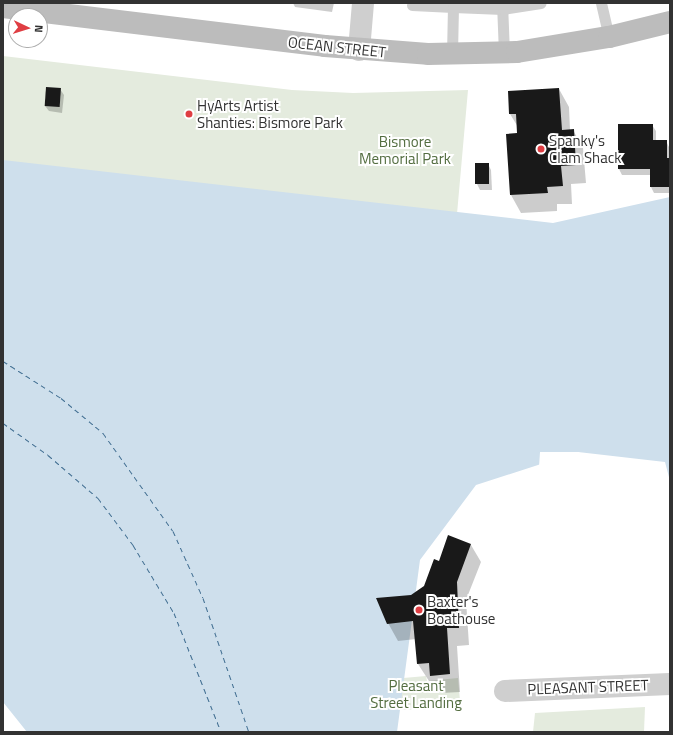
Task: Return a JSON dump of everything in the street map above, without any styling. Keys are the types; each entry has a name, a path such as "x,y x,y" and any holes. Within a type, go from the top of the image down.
{"main road":[{"name":"OCEAN STREET","path":"3,7 65,9 359,50 452,54 504,52 609,38 670,22"}],"street":[{"path":"359,50 363,3"},
{"name":"PLEASANT STREET","path":"505,691 670,684"}],"lane":[{"path":"412,5 453,7 502,6 540,3"},
{"path":"601,3 609,38"},
{"path":"502,6 504,52"},
{"path":"452,54 453,7"}],"green space":[{"name":"Bismore Memorial Park","path":"3,56 292,90 353,93 468,90 457,214 3,162"},
{"name":"Pleasant Street Landing","path":"426,676 427,681 458,678 460,701 432,704 431,710 395,710 392,679"},
{"path":"645,707 644,732 533,732 535,713"}],"water":[{"path":"3,160 553,223 670,197 670,494 578,452 476,485 420,560 397,732 27,732 3,702"}],"pier":[{"path":"540,452 578,452 665,462 670,481 670,495 578,454 539,467"}],"building":[{"path":"46,87 61,88 60,107 45,106"},
{"name":"Spanky's Clam Shack","path":"559,88 562,130 574,129 576,165 561,166 563,186 547,187 548,193 510,195 506,134 517,133 516,114 509,114 508,91"},
{"path":"618,124 653,124 653,140 667,140 667,158 670,158 670,187 650,187 650,169 618,169"},
{"path":"475,163 489,163 489,184 475,184"},
{"name":"Baxter's Boathouse","path":"448,535 471,544 457,582 459,628 447,628 450,674 430,676 429,663 417,664 413,621 387,624 376,598 411,595 424,586 434,559 439,561"}],"ferry route":[{"path":"3,361 61,398 103,433 173,531 203,598 249,732"},
{"path":"3,423 48,455 98,498 133,545 174,613 221,732"}],"place":[{"name":"HyArts Artist Shanties: Bismore Park","path":"189,114"},
{"name":"Spanky's Clam Shack","path":"541,149"},
{"name":"Baxter's Boathouse","path":"419,610"}]}
